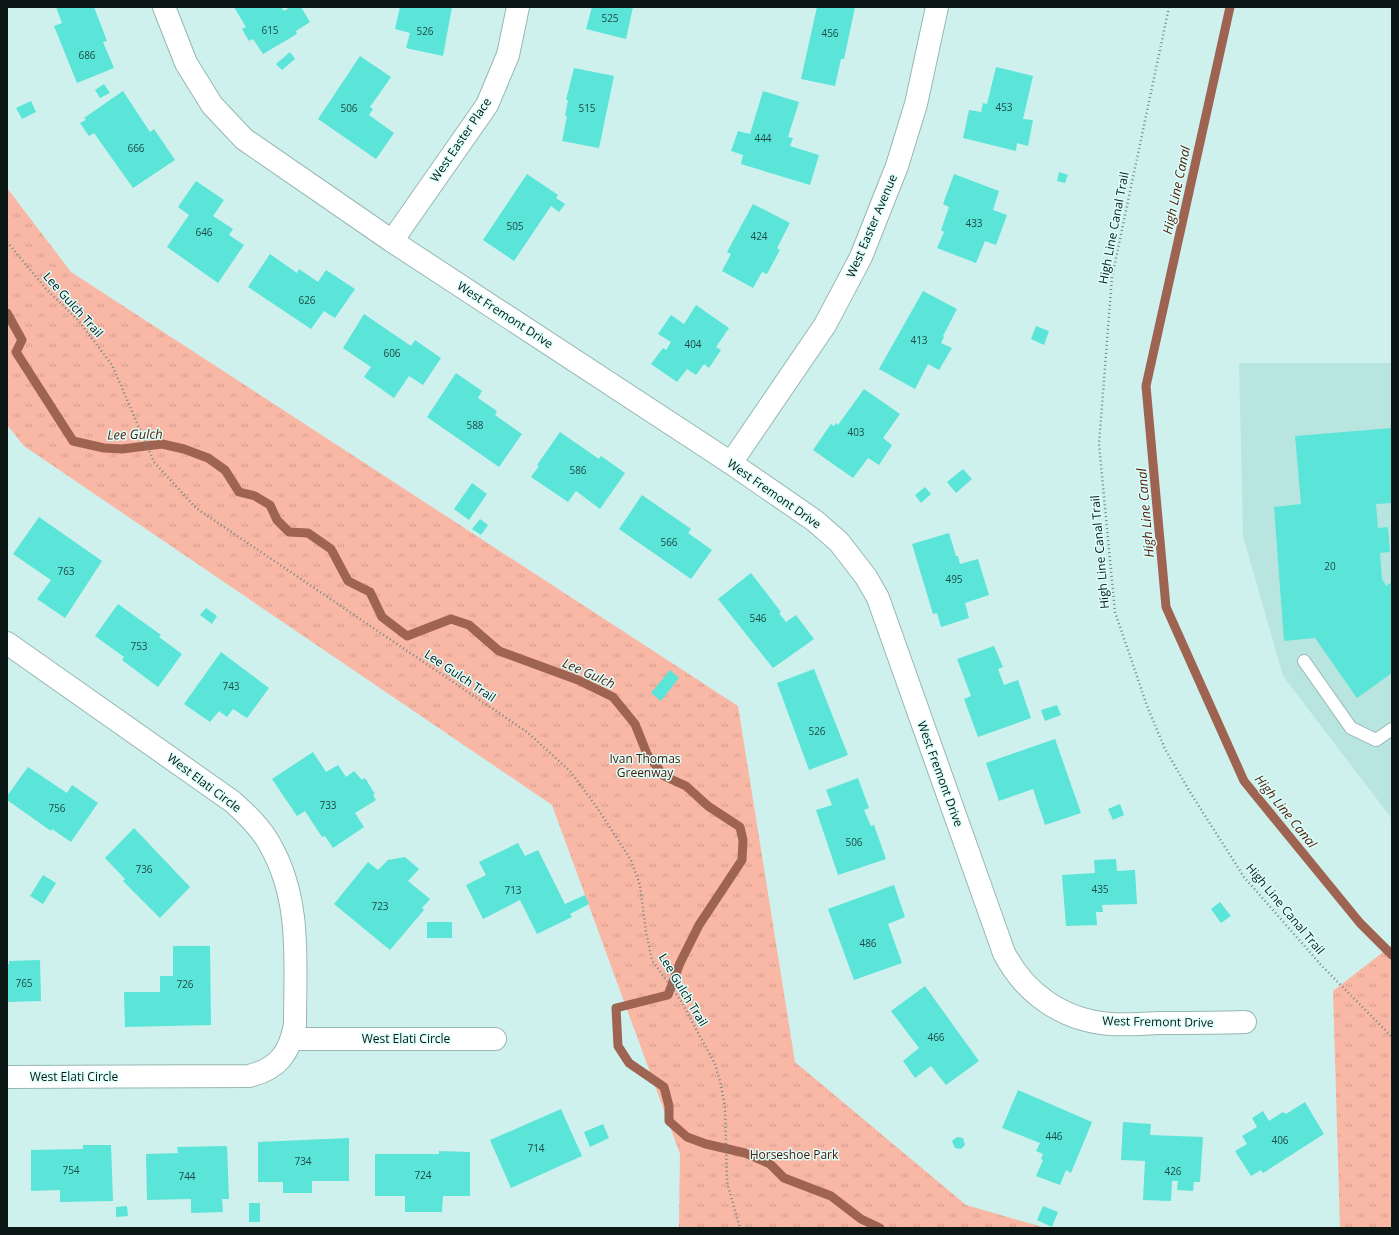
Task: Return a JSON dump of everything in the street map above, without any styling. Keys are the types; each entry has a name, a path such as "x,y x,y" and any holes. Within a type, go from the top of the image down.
{"street":[{"name":"West Fremont Drive","path":"164,7 186,63 212,106 244,139 392,241 731,463 815,521 839,542 866,577 878,598 1004,953 1012,969 1029,990 1050,1005 1083,1019 1110,1024 1245,1022"},
{"name":"West Easter Place","path":"392,241 487,105 508,55 518,7"},
{"name":"West Easter Avenue","path":"731,463 825,326 861,257 898,166 916,104 937,7"},
{"name":"West Elati Circle","path":"7,643 233,802 250,819 268,842 280,864 287,883 294,914 295,1024 293,1039 283,1058 262,1073 249,1076 7,1077"},
{"name":"West Elati Circle","path":"293,1039 495,1039"}],"lane":[{"path":"1304,661 1351,728 1376,740 1392,729"}],"path":[{"name":"High Line Canal Trail","path":"1169,7 1112,277 1099,444 1114,612 1147,706 1165,749 1190,792 1244,877 1322,966 1392,1037"},
{"name":"Lee Gulch Trail","path":"7,242 47,290 78,320 112,365 139,424 154,462 196,508 527,732 570,771 598,809 630,860 640,885 646,932 652,960 681,1001 715,1064 722,1085 725,1108 725,1162 727,1182 740,1228"}],"shaded area":[{"path":"1239,363 1392,363 1392,819 1283,676 1243,536"}],"green space":[{"name":"Ivan Thomas Greenway","path":"7,188 71,272 738,706 795,1062 966,1205 1046,1228 679,1228 680,1154 552,805 24,446 7,425"},
{"path":"1392,945 1392,1228 1340,1228 1333,991"}],"building":[{"path":"56,7 94,7 107,41 103,42 114,68 77,83 54,26 62,23"},
{"path":"234,7 281,7 284,11 290,7 301,7 310,22 296,31 297,34 263,54 253,39 249,41 242,29 246,27"},
{"path":"400,7 452,7 443,56 406,48 410,33 395,29"},
{"path":"592,7 633,7 626,39 586,29"},
{"path":"817,7 855,7 844,59 841,59 835,86 801,79"},
{"path":"290,52 295,59 282,70 276,64"},
{"path":"360,56 391,77 370,107 373,109 369,115 394,133 376,159 318,119"},
{"path":"996,67 1033,76 1023,119 1033,120 1028,146 1017,143 1016,151 963,138 969,110 981,112 983,103 987,104"},
{"path":"574,68 614,76 599,148 562,141 567,116 565,116 568,100 566,100"},
{"path":"104,84 110,93 100,98 95,90"},
{"path":"123,91 150,132 154,129 175,160 133,188 94,133 89,136 80,123 86,120 84,118"},
{"path":"763,91 799,102 788,137 793,138 790,146 819,155 810,185 741,164 743,155 731,151 738,131 750,134"},
{"path":"31,101 36,112 22,119 16,108"},
{"path":"1059,172 1068,175 1065,183 1057,181"},
{"path":"527,174 558,195 556,198 565,204 559,212 551,206 514,261 483,240"},
{"path":"954,174 999,191 993,210 1007,215 996,245 985,241 976,263 937,248 944,232 941,230 949,207 943,204"},
{"path":"196,181 224,200 213,216 233,229 229,235 244,245 218,283 167,247 189,215 178,207"},
{"path":"753,204 790,223 777,248 780,250 767,274 762,272 753,288 722,271 731,254 727,252"},
{"path":"270,254 297,273 299,269 318,282 326,270 355,289 335,318 324,311 311,329 248,287"},
{"path":"923,291 957,309 941,343 952,348 939,370 928,364 915,389 879,369"},
{"path":"696,305 729,328 716,347 721,350 709,368 704,364 696,375 687,369 677,382 651,364 663,348 666,350 671,342 658,334 671,315 684,324"},
{"path":"364,314 411,346 415,340 441,358 423,385 409,376 394,398 364,377 371,367 343,348"},
{"path":"1036,326 1049,331 1044,345 1031,339"},
{"path":"456,373 482,391 478,398 497,411 495,415 522,434 499,467 427,417"},
{"path":"864,389 900,414 883,438 892,445 879,465 868,458 853,478 813,450 831,424 834,426 836,423 838,425"},
{"path":"1392,428 1392,503 1376,504 1378,528 1388,527 1390,552 1380,553 1382,579 1386,586 1392,582 1392,673 1357,698 1315,638 1284,641 1274,507 1301,504 1295,436"},
{"path":"560,432 599,459 601,456 625,473 600,509 576,491 568,502 531,477 539,466 537,465"},
{"path":"963,469 972,479 956,493 947,482"},
{"path":"472,483 487,494 469,520 454,509"},
{"path":"925,487 931,494 921,503 915,495"},
{"path":"642,495 691,529 688,533 712,550 691,579 619,529"},
{"path":"39,517 102,561 65,618 37,599 51,580 13,554"},
{"path":"480,519 488,525 481,535 472,529"},
{"path":"949,533 960,564 978,559 989,595 965,603 969,618 941,627 937,613 933,614 912,544"},
{"path":"751,573 781,612 779,613 786,622 796,615 814,639 773,668 718,599"},
{"path":"118,604 161,635 159,637 182,654 158,687 122,660 124,657 95,636"},
{"path":"206,608 217,616 212,624 200,615"},
{"path":"994,646 1003,667 998,669 1004,685 1018,680 1031,718 978,737 964,699 971,696 957,659"},
{"path":"221,652 269,688 247,718 233,709 227,717 219,711 210,722 184,704"},
{"path":"814,669 848,755 809,770 777,683"},
{"path":"670,670 679,678 661,701 651,693"},
{"path":"1057,705 1061,715 1045,721 1041,710"},
{"path":"1055,739 1081,813 1045,825 1033,789 999,801 986,763"},
{"path":"313,752 326,772 338,765 346,777 354,771 362,780 365,778 375,794 373,795 376,800 355,813 364,827 333,848 325,836 322,837 305,811 297,816 272,779"},
{"path":"28,767 67,793 72,785 98,803 71,842 52,829 51,831 7,800 7,796"},
{"path":"858,778 869,808 864,810 871,826 874,825 886,859 838,875 816,810 832,805 826,790"},
{"path":"1120,804 1124,815 1113,820 1108,809"},
{"path":"134,828 190,887 160,918 123,881 125,879 105,858"},
{"path":"518,843 525,856 538,850 565,904 585,895 589,904 570,914 572,917 537,934 520,900 483,919 466,885 486,875 479,862"},
{"path":"405,857 419,869 408,881 430,899 422,908 424,910 390,950 334,904 368,862 378,870 388,860"},
{"path":"1116,859 1117,871 1135,870 1137,904 1102,905 1103,912 1096,912 1097,925 1066,926 1062,875 1095,873 1094,860"},
{"path":"43,875 56,883 43,904 30,896"},
{"path":"894,885 905,917 888,924 902,963 854,980 828,909"},
{"path":"1220,902 1231,916 1221,923 1211,909"},
{"path":"427,922 452,922 452,938 427,938"},
{"path":"173,946 210,946 211,1025 125,1027 124,992 160,992 160,976 173,976"},
{"path":"40,960 41,1001 7,1002 7,964 9,964 9,961"},
{"path":"925,986 979,1061 946,1085 931,1066 915,1078 903,1061 919,1048 891,1011"},
{"path":"1018,1090 1092,1122 1071,1173 1066,1170 1060,1185 1036,1176 1043,1160 1041,1159 1043,1154 1036,1151 1040,1143 1002,1128"},
{"path":"1305,1102 1324,1134 1263,1173 1261,1170 1251,1176 1235,1151 1247,1144 1242,1136 1257,1127 1252,1118 1263,1111 1269,1121 1283,1112 1286,1114"},
{"path":"561,1109 582,1156 511,1188 490,1140"},
{"path":"1123,1122 1151,1124 1150,1135 1203,1137 1200,1182 1194,1182 1193,1191 1177,1190 1178,1181 1172,1181 1171,1201 1143,1200 1145,1161 1121,1160"},
{"path":"603,1124 609,1138 590,1147 584,1132"},
{"path":"957,1137 963,1138 965,1145 961,1149 955,1148 952,1141"},
{"path":"349,1138 349,1181 312,1181 312,1193 283,1193 283,1182 258,1182 258,1142"},
{"path":"83,1145 111,1145 113,1201 60,1202 60,1190 31,1191 31,1150 83,1149"},
{"path":"227,1146 229,1199 222,1199 223,1212 191,1213 191,1199 147,1200 146,1154 178,1153 177,1147"},
{"path":"439,1151 470,1152 470,1196 443,1196 442,1212 405,1212 405,1196 375,1196 375,1154 439,1154"},
{"path":"249,1203 260,1203 260,1222 249,1222"},
{"path":"127,1206 128,1216 116,1217 116,1207"},
{"path":"1043,1206 1058,1212 1052,1227 1037,1220"}],"waterway":[{"name":"High Line Canal","path":"1230,7 1146,386 1166,607 1244,781 1360,923 1392,955"},
{"name":"Lee Gulch","path":"7,313 22,340 16,352 73,441 104,448 122,449 162,444 184,449 208,458 225,470 239,492 255,496 270,505 277,520 289,532 308,533 331,549 348,581 370,592 382,617 407,636 451,619 469,625 499,651 578,680 613,697 635,724 647,754 664,776 686,786 708,806 740,827 743,840 742,860 699,925 680,963 668,995 616,1008 618,1046 629,1063 664,1087 669,1106 669,1121 687,1137 706,1144 745,1153 770,1164 784,1178 831,1196 861,1219 880,1228"}],"park label":[{"name":"Horseshoe Park","path":"794,1155"}]}
